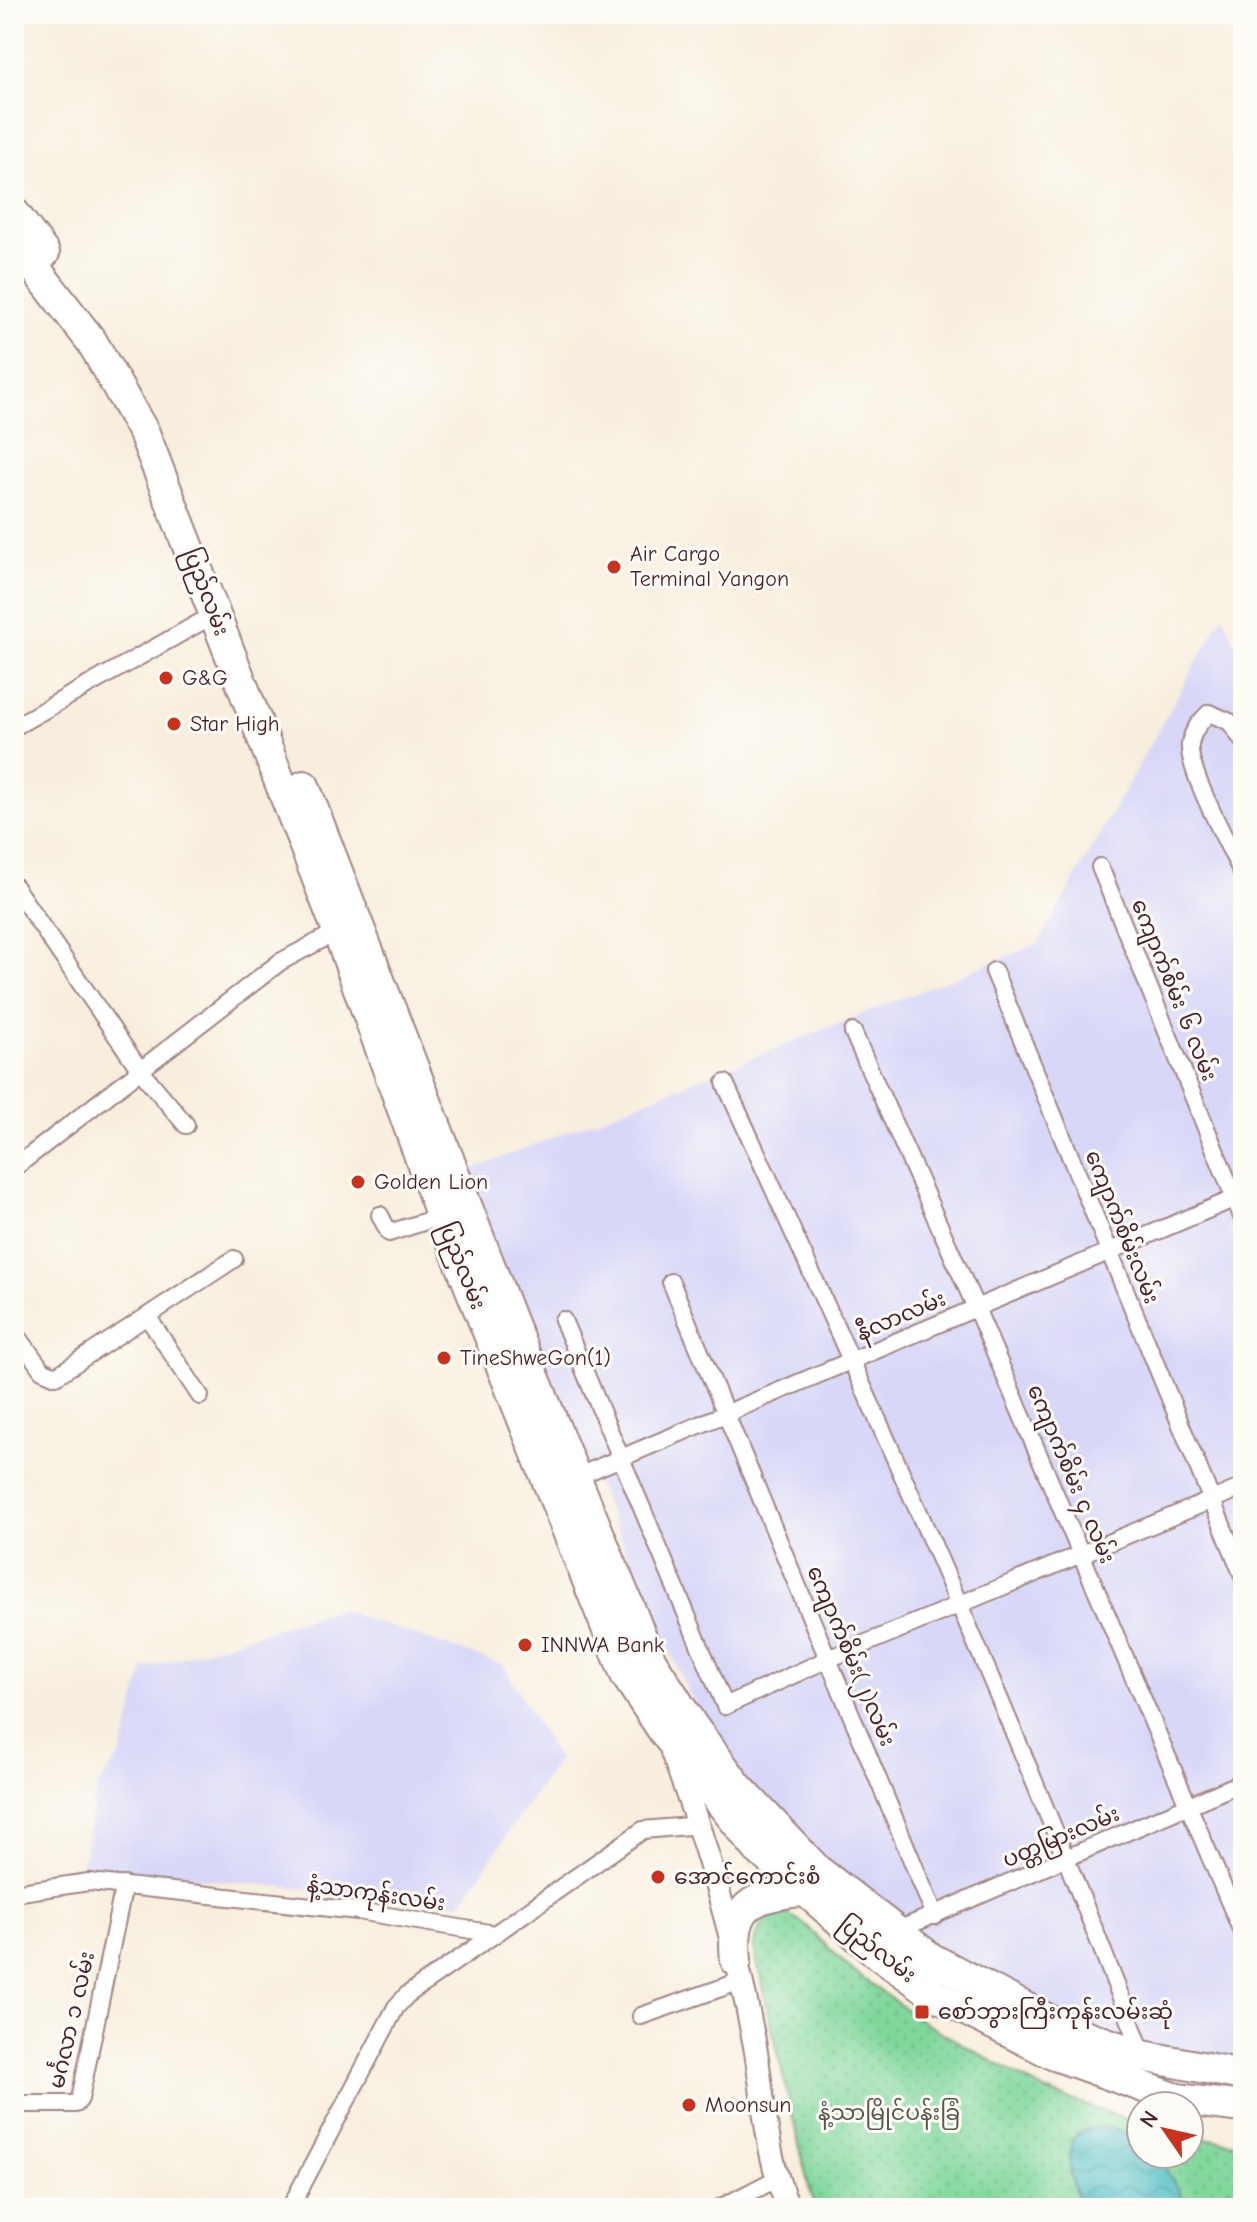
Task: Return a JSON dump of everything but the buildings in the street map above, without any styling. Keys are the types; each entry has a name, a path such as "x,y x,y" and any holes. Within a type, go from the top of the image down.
{"highway":[{"name":"ပြည်လမ်း","path":"14,213 105,335 158,428 362,930 511,1321 651,1661 693,1727 714,1808"},
{"name":"ပြည်လမ်း","path":"19,250 92,342 124,393 144,433 338,931 442,1216 626,1675 714,1808 758,1849 896,1931 932,1959 996,1995 1062,2027 1143,2056 1243,2075"},
{"name":"ပြည်လမ်း","path":"810,1881 879,1955 934,1994 979,2020 1055,2055 1177,2099 1243,2107"},
{"path":"739,1970 733,1932 741,1913 759,1897 810,1881"}],"main road":[{"path":"714,1808 739,1970 780,2177 789,2208"}],"street":[{"path":"14,727 215,614"},
{"path":"1243,741 1230,722 1209,713 1194,728 1189,748 1195,772 1243,875"},
{"name":"ကျောက်စိမ်း ၆ လမ်း","path":"1100,867 1239,1197 1243,1219"},
{"path":"14,886 140,1070 186,1125"},
{"path":"14,1168 280,962 338,931"},
{"name":"ကျောက်စိမ်းလမ်း","path":"994,971 1107,1252 1243,1576"},
{"name":"ကျောက်စိမ်း ၄ လမ်း","path":"853,1032 976,1308 1243,1934"},
{"path":"725,1083 852,1360 1069,1858 1143,2056"},
{"name":"နီလာလမ်း","path":"576,1477 1239,1197"},
{"path":"380,1215 389,1233 442,1216"},
{"path":"14,1331 42,1370 56,1376 234,1259"},
{"name":"ကျောက်စိမ်း(၂)လမ်း","path":"671,1282 935,1916"},
{"path":"147,1316 200,1396"},
{"path":"563,1320 725,1706 958,1604 1243,1487"},
{"name":"ပတ္တမြားလမ်း","path":"896,1931 1243,1782"},
{"path":"290,2208 396,2007 407,1995 643,1830 714,1808"},
{"name":"နံ့သာကုန်းလမ်း","path":"14,1893 89,1882 358,1911 495,1934"},
{"name":"မင်္ဂလာ ၁ လမ်း","path":"14,2104 76,2104 80,2099 124,1885"},
{"path":"641,2016 739,1970"},
{"path":"720,2208 780,2177"}],"shaded area":[{"path":"1223,615 1243,661 1243,2067 1196,2060 1073,2020 962,1964 833,1865 737,1773 686,1688 528,1328 466,1172 1038,944"},
{"path":"338,1609 503,1665 558,1759 461,1903 81,1868 97,1786 121,1755 144,1669"}],"green space":[{"name":"နံ့သာမြိုင်ပန်းခြံ","path":"784,1912 802,1922 853,1971 925,2023 1045,2091 1125,2118 1125,2170 1205,2170 1205,2138 1243,2144 1243,2208 818,2208 810,2192 754,1949 762,1924"}],"water":[{"path":"1107,2126 1125,2134 1125,2170 1167,2170 1189,2208 1082,2208 1075,2192 1070,2157 1072,2139 1084,2130"}],"place":[{"name":"Air Cargo Terminal Yangon","path":"614,567"},
{"name":"G&G","path":"166,678"},
{"name":"Star High","path":"174,724"},
{"name":"Golden Lion","path":"358,1182"},
{"name":"TineShweGon(1)","path":"444,1358"},
{"name":"INNWA Bank","path":"525,1645"},
{"name":"အောင်ကောင်းစံ","path":"658,1877"},
{"name":"စော်ဘွားကြီးကုန်းလမ်းဆုံ","path":"922,2012"},
{"name":"Moonsun","path":"689,2105"}]}
